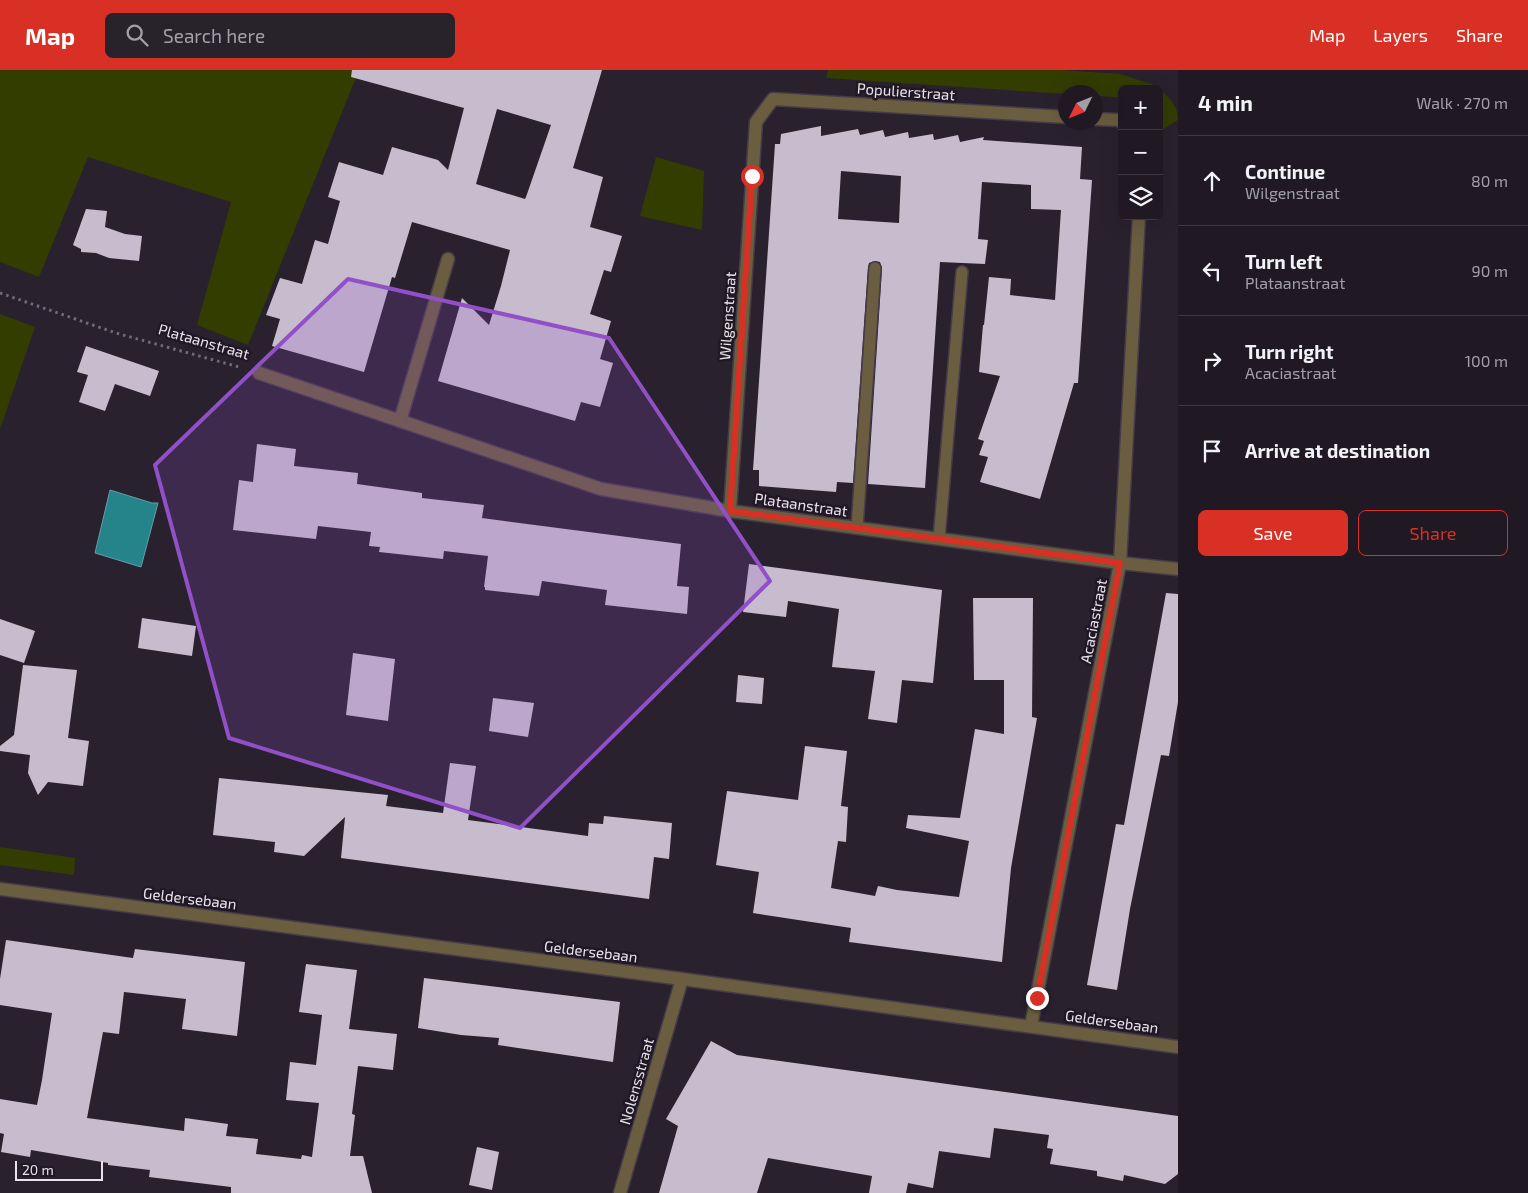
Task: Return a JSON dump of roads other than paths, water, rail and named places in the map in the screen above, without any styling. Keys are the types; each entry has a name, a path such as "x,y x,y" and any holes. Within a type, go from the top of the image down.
{"street":[{"name":"Populierstraat","path":"756,122 773,98 1058,116"},
{"path":"1103,119 1118,120"},
{"name":"Wilgenstraat","path":"730,511 756,122"},
{"name":"Acaciastraat","path":"1032,1026 1120,563 1138,220"},
{"path":"400,421 448,259"},
{"name":"Plataanstraat","path":"259,373 601,489 730,511 1178,569"},
{"name":"Geldersebaan","path":"0,890 682,979 1178,1047"},
{"name":"Nolensstraat","path":"620,1193 682,979"}],"lane":[{"path":"857,528 875,268"},
{"path":"939,539 962,272"}],"water":[{"path":"110,490 152,503 158,503 141,567 95,553"}]}
